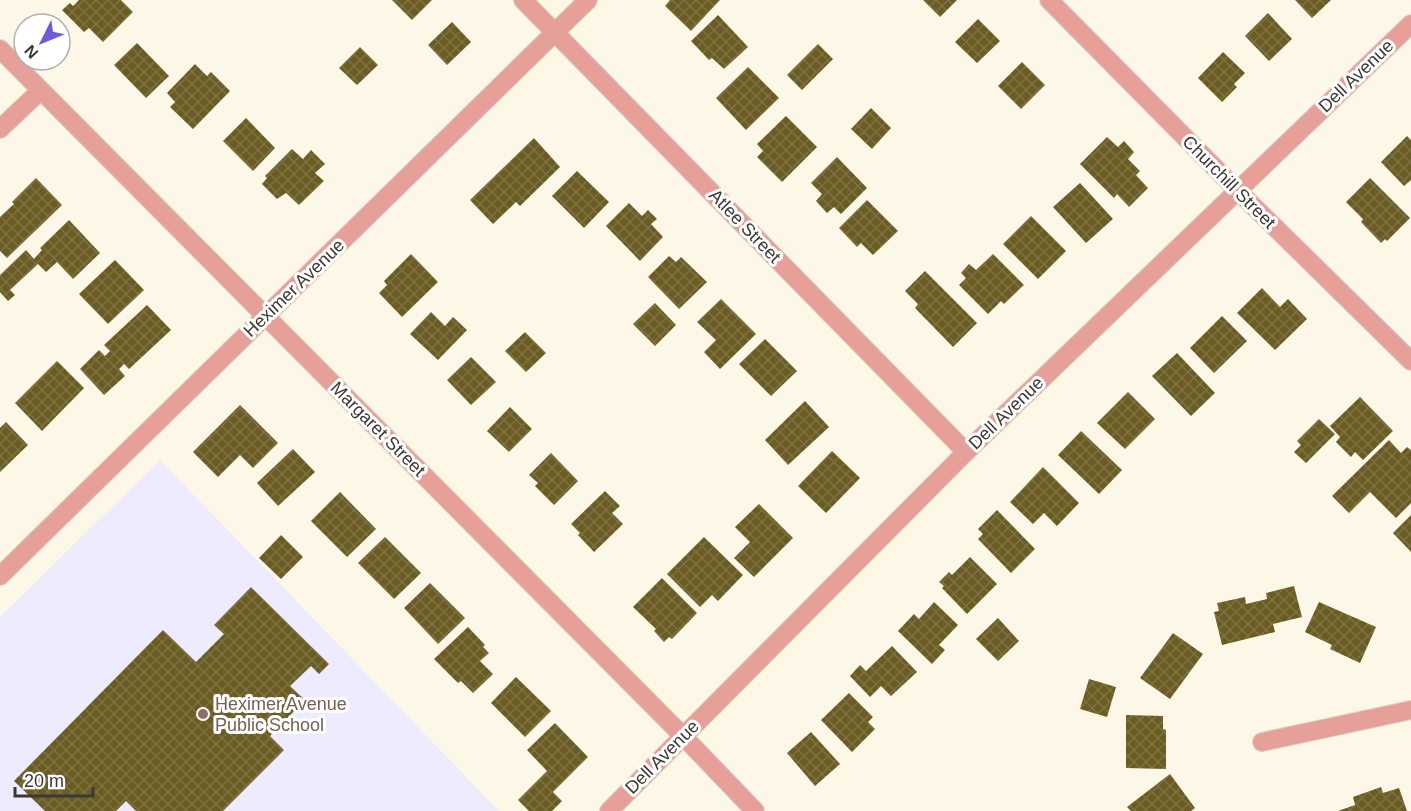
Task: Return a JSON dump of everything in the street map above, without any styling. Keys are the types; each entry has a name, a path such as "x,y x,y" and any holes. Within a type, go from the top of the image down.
{"street":[{"name":"Atlee Street","path":"523,0 966,452"},
{"name":"Heximer Avenue","path":"0,576 588,0"},
{"name":"Churchill Street","path":"1049,0 1411,361"},
{"name":"Dell Avenue","path":"609,811 966,452 1411,24"},
{"name":"Margaret Street","path":"0,49 755,811"},
{"path":"0,129 40,91"},
{"path":"1262,742 1411,710"}],"shaded area":[{"name":"Heximer Avenue Public School","path":"160,460 499,811 0,811 0,617"}],"building":[{"path":"79,0 121,0 133,12 103,42 89,28 84,32 72,20 72,12 62,10 70,3 73,6"},
{"path":"392,0 432,0 412,20"},
{"path":"670,0 720,0 691,31 665,6"},
{"path":"923,0 957,0 940,17"},
{"path":"1295,0 1331,0 1312,18"},
{"path":"1268,13 1292,39 1269,61 1245,36"},
{"path":"718,15 748,47 724,69 712,58 709,60 691,41"},
{"path":"978,19 1000,41 977,63 955,42"},
{"path":"452,22 471,42 447,65 428,45"},
{"path":"137,43 169,76 146,98 114,65"},
{"path":"818,44 833,59 802,90 787,75"},
{"path":"360,47 378,65 357,85 339,68"},
{"path":"1223,52 1245,73 1234,84 1237,87 1222,102 1198,78"},
{"path":"1022,62 1045,85 1021,109 998,86"},
{"path":"195,64 207,76 211,72 230,91 193,129 170,107 175,102 167,93"},
{"path":"748,67 779,98 746,130 716,98"},
{"path":"871,108 891,128 872,149 851,129"},
{"path":"786,116 817,147 782,182 757,157 763,151 757,144"},
{"path":"246,118 275,148 253,171 223,141"},
{"path":"1407,136 1411,140 1411,180 1404,186 1381,162"},
{"path":"1107,137 1118,147 1124,141 1134,152 1128,159 1140,171 1136,175 1148,188 1129,207 1117,194 1114,198 1080,164"},
{"path":"534,138 560,167 520,206 516,202 493,224 470,200"},
{"path":"292,149 303,159 311,150 325,164 315,173 324,181 299,205 286,193 277,199 262,184 267,178 265,176"},
{"path":"837,157 867,188 841,214 834,207 827,213 816,201 822,194 811,183"},
{"path":"577,171 609,202 584,228 552,196"},
{"path":"36,178 62,205 7,258 0,251 0,217"},
{"path":"1370,178 1410,218 1387,241 1385,239 1381,243 1361,222 1363,219 1346,202"},
{"path":"1080,183 1113,219 1086,243 1053,207"},
{"path":"867,200 898,231 873,255 861,243 857,247 839,228"},
{"path":"629,203 642,216 648,210 657,219 651,224 663,237 640,261 606,226"},
{"path":"1031,216 1066,251 1038,279 1003,244"},
{"path":"69,220 100,253 73,279 57,262 46,272 38,264 10,290 15,295 8,301 0,292 0,275 26,250 34,259 42,250 40,248"},
{"path":"411,254 438,282 402,317 379,293 387,285 384,281"},
{"path":"993,254 1024,285 1004,304 1001,301 988,314 959,285 966,278 961,273 969,264 976,270"},
{"path":"669,256 676,262 681,257 707,282 679,309 648,277"},
{"path":"115,260 144,290 108,324 79,294"},
{"path":"925,271 977,323 953,347 915,308 918,304 905,291"},
{"path":"1262,288 1280,307 1288,299 1307,319 1275,350 1237,313"},
{"path":"721,299 756,334 720,369 704,352 716,340 697,322"},
{"path":"655,303 676,325 655,346 633,324"},
{"path":"147,305 171,330 129,369 124,364 119,369 125,376 104,395 80,369 99,350 105,356 110,351 104,345"},
{"path":"431,312 445,326 453,317 467,330 438,360 410,334"},
{"path":"1222,316 1247,341 1214,373 1190,348"},
{"path":"525,332 546,353 526,372 505,351"},
{"path":"765,339 797,371 771,396 739,364"},
{"path":"1177,353 1215,393 1191,416 1152,376"},
{"path":"471,357 496,382 471,405 447,380"},
{"path":"57,361 84,388 42,431 15,403"},
{"path":"1128,392 1155,419 1125,449 1097,423"},
{"path":"1360,397 1393,431 1363,460 1355,452 1351,457 1336,442 1340,437 1330,426"},
{"path":"805,401 829,427 788,465 765,440"},
{"path":"240,405 278,443 253,468 240,455 218,477 193,452"},
{"path":"510,407 532,429 509,452 487,431"},
{"path":"1319,419 1335,434 1306,463 1294,452 1301,445 1297,441"},
{"path":"6,422 28,445 0,472 0,428"},
{"path":"1081,431 1122,470 1099,494 1058,455"},
{"path":"1389,440 1401,453 1407,447 1411,450 1411,503 1396,518 1370,492 1349,513 1332,496"},
{"path":"293,449 315,472 278,506 257,483"},
{"path":"832,451 860,478 826,513 798,486"},
{"path":"551,453 578,481 554,505 535,486 538,483 529,475"},
{"path":"1043,467 1079,503 1057,526 1044,513 1033,524 1010,502"},
{"path":"605,491 620,506 612,513 623,524 594,552 571,524"},
{"path":"340,492 376,529 347,557 311,521"},
{"path":"759,504 793,538 754,577 734,558 750,542 735,527"},
{"path":"997,510 1035,549 1011,573 978,539 983,534 978,529"},
{"path":"1411,515 1411,552 1393,533"},
{"path":"281,535 303,557 281,579 259,558"},
{"path":"385,537 421,573 394,599 358,563"},
{"path":"704,537 743,575 718,601 712,595 700,607 667,574"},
{"path":"970,557 997,584 967,614 939,582 949,572 952,575"},
{"path":"662,578 697,613 672,639 669,637 664,642 654,631 656,629 633,607"},
{"path":"430,583 465,618 438,644 404,608"},
{"path":"1294,586 1302,617 1273,624 1275,632 1222,645 1214,612 1219,611 1217,603 1245,597 1246,604 1267,599 1266,593"},
{"path":"251,587 329,664 319,674 311,666 290,686 305,700 270,736 284,750 223,811 136,811 126,801 116,811 45,811 14,781 163,630 196,662 224,634 214,625"},
{"path":"934,602 958,625 939,645 945,650 932,664 898,631 914,614 919,619"},
{"path":"1319,602 1376,627 1360,663 1330,649 1332,645 1305,632"},
{"path":"998,618 1019,641 998,661 976,639"},
{"path":"468,627 485,645 483,647 489,653 480,661 493,674 473,693 461,681 458,683 434,659"},
{"path":"1173,633 1203,654 1170,699 1140,678"},
{"path":"892,646 917,672 891,696 881,686 870,697 850,676 860,665 866,671"},
{"path":"516,677 551,711 525,737 491,703"},
{"path":"1089,679 1116,687 1107,717 1080,709"},
{"path":"849,693 873,717 868,722 875,729 852,752 821,720"},
{"path":"1126,715 1163,716 1163,729 1166,730 1166,769 1126,768"},
{"path":"555,723 588,757 553,792 562,801 552,811 529,811 518,800 547,771 527,750"},
{"path":"811,732 840,764 815,786 787,753"},
{"path":"1170,774 1195,808 1191,811 1131,811 1127,807"},
{"path":"1381,787 1383,793 1399,788 1407,811 1338,811 1355,805 1353,797"}],"place":[{"name":"Heximer Avenue Public School","path":"203,714"}]}
